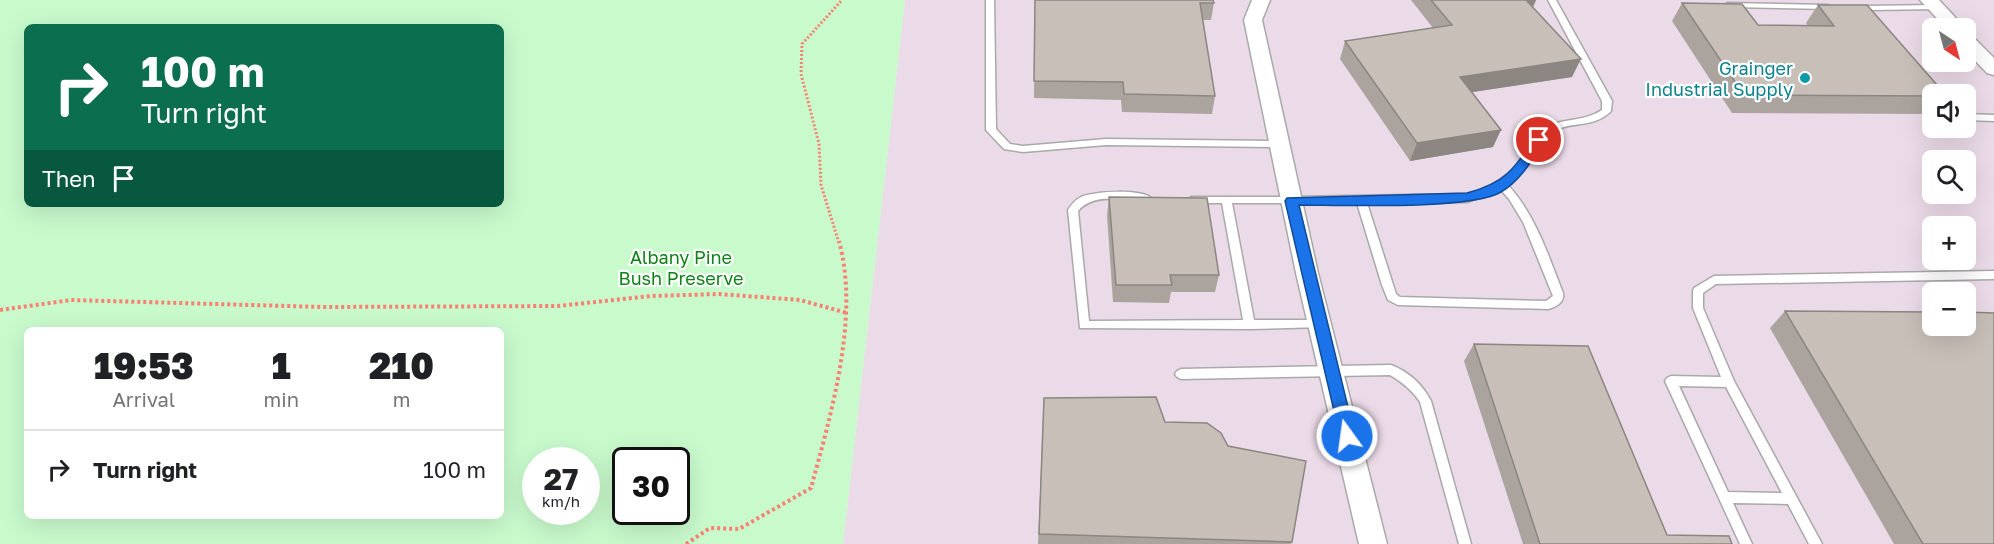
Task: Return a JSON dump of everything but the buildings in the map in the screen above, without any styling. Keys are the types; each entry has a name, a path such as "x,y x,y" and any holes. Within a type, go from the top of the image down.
{"street":[{"path":"1261,0 1253,20 1320,324 1373,544"},
{"path":"1932,3 1946,18"},
{"path":"1976,50 1994,69"}],"lane":[{"path":"990,0 991,130 1007,147 1023,149 1106,142 1279,144"},
{"path":"1180,199 1292,201 1467,198 1495,190 1523,165 1539,140 1550,129 1593,120 1605,111 1607,101 1552,0"},
{"path":"1852,8 1932,3"},
{"path":"1721,5 1841,8"},
{"path":"1864,8 1879,25"},
{"path":"1976,117 1994,118"},
{"path":"1361,200 1387,285 1392,297 1398,301 1548,305 1556,302 1559,298 1558,293 1524,212 1516,198 1502,185"},
{"path":"1157,198 1089,197 1078,202 1073,210 1084,325 1320,324"},
{"path":"1226,200 1249,325"},
{"path":"1816,544 1729,382 1698,308 1698,291 1714,280 1994,275"},
{"path":"1181,374 1390,370 1405,377 1417,387 1425,401 1465,544"},
{"path":"1729,382 1671,381 1746,544"},
{"path":"1724,497 1792,499"}],"path":[{"path":"686,544 710,528 739,529 811,488 832,412 847,313 840,246 821,184 819,144 801,74 802,45 842,0"},
{"path":"0,310 71,300 313,307 558,306 651,296 719,294 800,300 847,313"}],"shaded area":[{"path":"905,0 1994,0 1994,544 843,544"}],"green space":[{"name":"Albany Pine Bush Preserve","path":"0,0 905,0 843,544 0,544"}],"place":[{"name":"Grainger Industrial Supply","path":"1805,78"}],"route":[{"path":"1347,436 1307,273 1292,201 1467,198 1495,190 1508,180 1523,165 1539,140"}]}
